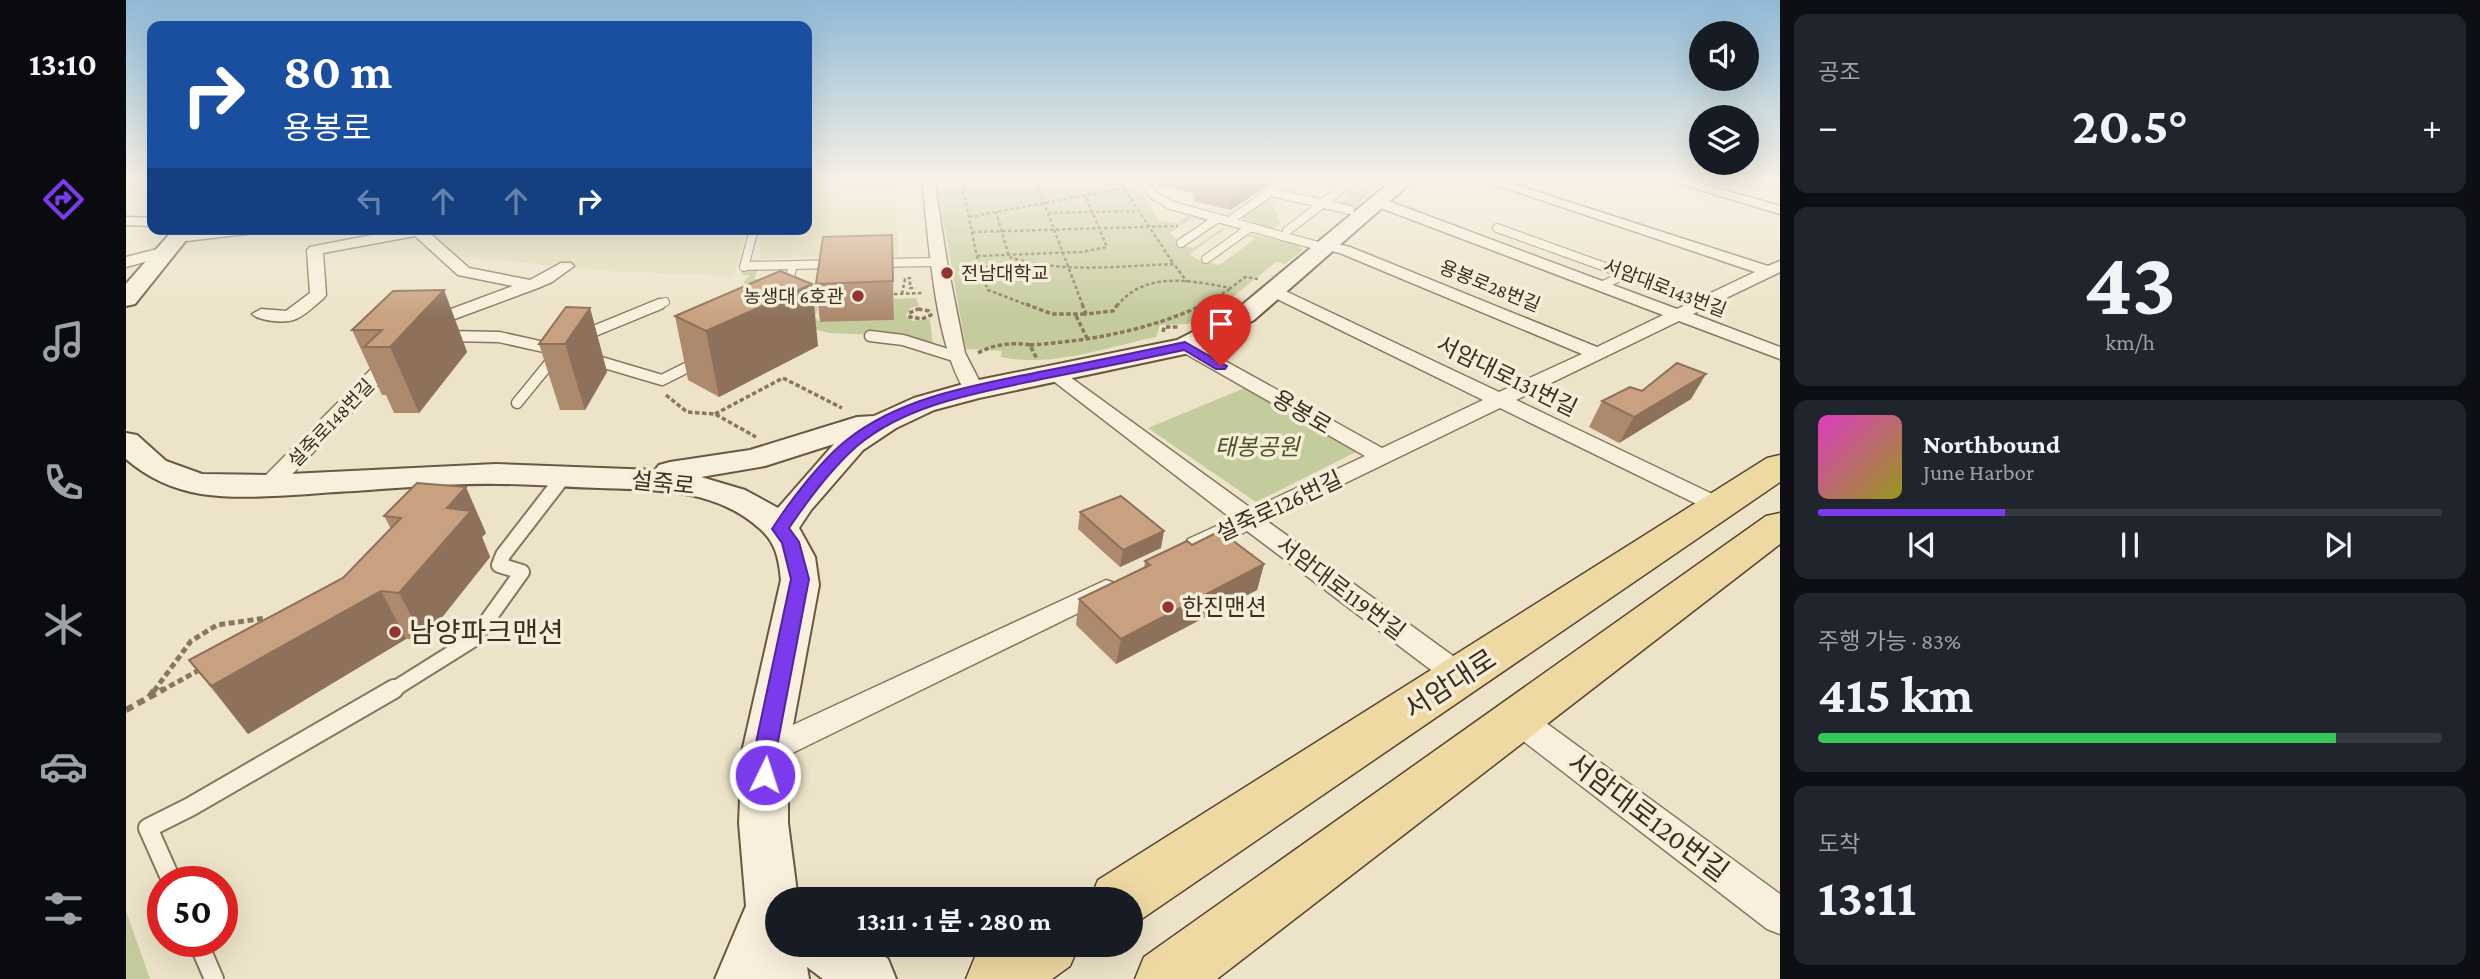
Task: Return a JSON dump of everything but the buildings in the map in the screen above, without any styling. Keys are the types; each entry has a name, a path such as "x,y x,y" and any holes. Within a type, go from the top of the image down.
{"main road":[{"path":"614,478 702,469 754,459 1046,368 1185,346 1231,324 1269,286 1350,225"},
{"path":"126,299 176,240"},
{"path":"781,529 798,503 852,443 885,422 924,404"},
{"name":"설죽로","path":"126,442 147,462 172,476 202,484 269,485 496,474 564,476 703,486 748,505 781,529 791,542 800,579 765,752 764,821 772,887"},
{"name":"서암대로","path":"1139,887 1780,466"},
{"path":"1166,979 1516,718 1777,531"},
{"path":"743,979 765,943"},
{"name":"설죽로","path":"779,957 781,979"},
{"path":"840,957 868,979"},
{"path":"996,979 1030,957"}],"street":[{"path":"934,225 957,357 974,390"},
{"name":"서암대로143번길","path":"1438,225 1780,353"},
{"path":"1633,225 1774,268"},
{"path":"126,262 176,240 211,235"},
{"path":"261,314 290,316 318,295 315,250 391,235"},
{"path":"422,235 464,272 532,285"},
{"name":"용봉로28번길","path":"1323,246 1345,250 1599,354"},
{"name":"설죽로148번길","path":"269,485 421,327 532,285 566,267"},
{"path":"1679,316 1774,268"},
{"name":"서암대로131번길","path":"1269,286 1719,506"},
{"name":"설죽로126번길","path":"1175,556 1679,316"},
{"name":"용봉로","path":"1185,346 1382,457"},
{"name":"서암대로119번길","path":"1046,368 1461,677"},
{"path":"765,752 1124,580"},
{"name":"서암대로120번길","path":"1516,718 1780,916"}],"lane":[{"path":"1181,243 1208,225"},
{"path":"1239,225 1323,246"},
{"path":"1287,231 1295,225"},
{"path":"1497,228 1619,272 1622,276 1601,286"},
{"path":"1206,258 1248,229"},
{"path":"753,235 745,266 845,264"},
{"path":"871,263 939,262"},
{"path":"784,301 793,265"},
{"path":"578,338 665,302"},
{"path":"870,336 903,340 957,357"},
{"path":"410,340 499,337 559,347 573,354"},
{"path":"517,403 559,347"},
{"path":"586,358 662,380 710,356"},
{"path":"165,866 148,828 432,667 474,639 522,572 499,565 503,555 564,476"},
{"path":"204,957 214,979"}],"path":[{"path":"971,225 979,267 988,290 1052,314 1076,316 1113,311 1122,295 1138,285 1154,281 1231,288"},
{"path":"1000,225 1009,254 1016,260 1047,268"},
{"path":"1053,225 1086,314"},
{"path":"977,256 1107,247 1096,225"},
{"path":"972,232 1180,226"},
{"path":"1150,227 1186,282"},
{"path":"979,267 1174,264"},
{"path":"978,353 990,346 1030,345 1087,338 1155,323 1198,308 1245,277 1269,286"},
{"path":"902,294 905,279 910,278 910,288 916,288"},
{"path":"894,294 916,294"},
{"path":"918,309 929,311 931,315 922,319 909,315 911,311 918,309"},
{"path":"1076,316 1087,338"},
{"path":"1155,323 1164,327"},
{"path":"1030,345 1046,368"},
{"path":"715,414 783,378 842,408"},
{"path":"662,380 666,397 687,412 715,414 759,439"},
{"path":"149,697 191,641 217,625 266,618 271,626 263,633"},
{"path":"126,710 213,663"}],"shaded area":[{"path":"812,225 897,225 898,254 759,259 761,235 812,235"},
{"path":"432,235 745,235 734,276 608,271 456,256"}],"green space":[{"path":"944,225 1183,225 1170,233 1183,245 1193,248 1226,228 1190,254 1198,260 1219,265 1255,239 1247,236 1249,234 1299,245 1303,250 1285,264 1276,262 1214,312 1188,324 1160,325 1156,337 1099,351 1039,360 1001,357 1002,351 966,349"},
{"path":"1261,225 1280,225 1273,229"},
{"path":"760,265 754,279 773,279 806,307 818,307 815,317 820,322 894,320 894,299 916,298 919,306 910,308 906,316 912,321 930,319 933,346 876,335 829,333 803,326 750,284 743,283 750,275 741,275 745,266"},
{"name":"태봉공원","path":"1247,387 1358,451 1256,502 1148,428"},
{"path":"126,911 150,979 126,979"}],"place":[{"name":"전남대학교","path":"947,273"},
{"name":"농생대 6호관","path":"858,296"},
{"name":"한진맨션","path":"1168,607"},
{"name":"남양파크맨션","path":"395,632"}],"route":[{"path":"765,775 765,752 800,579 791,542 781,529 798,503 852,443 885,422 924,404 993,386 1185,346 1221,366"}]}
